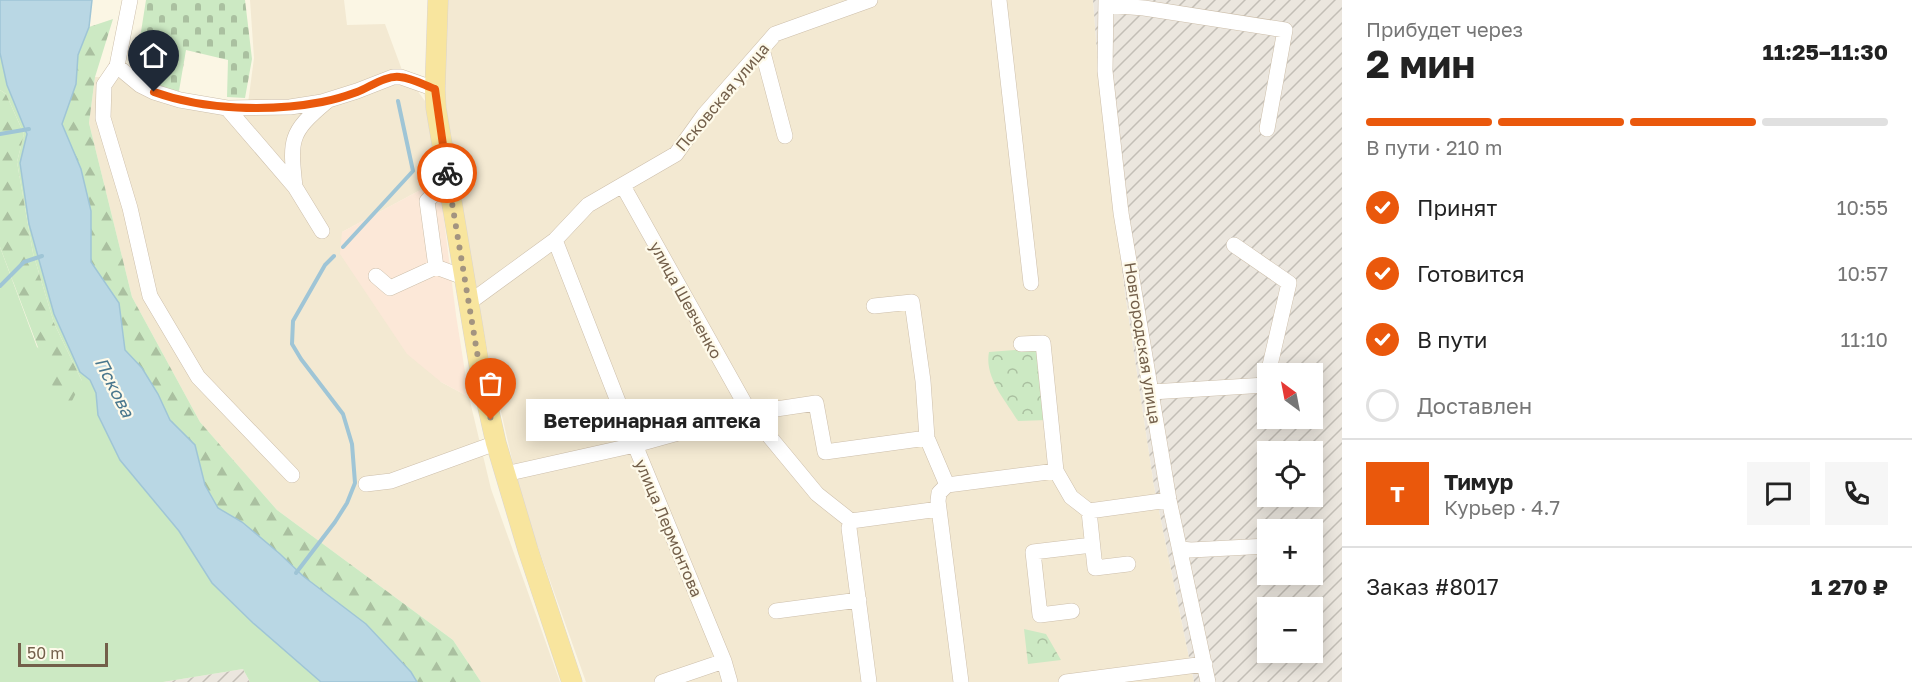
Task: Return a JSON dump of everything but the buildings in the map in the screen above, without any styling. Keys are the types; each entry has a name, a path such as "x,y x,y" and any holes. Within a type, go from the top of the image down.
{"main road":[{"path":"438,0 435,89 481,376 505,474 572,682"}],"street":[{"path":"130,0 117,66 104,85 103,118 130,208 150,296 198,377 292,476"},
{"name":"Псковская улица","path":"470,302 555,240 588,205 676,154 705,115 776,34 870,0"},
{"path":"999,0 1031,283"},
{"path":"1106,3 1285,30 1267,129"},
{"name":"Новгородская улица","path":"1106,3 1105,71 1121,213 1169,500 1208,682"},
{"path":"762,49 785,136"},
{"path":"117,66 140,85 154,92 180,100 227,108 290,106 328,100 357,92 393,77 401,77 435,89"},
{"path":"295,187 292,163 293,139 303,121 328,100"},
{"path":"227,108 295,187 322,231"},
{"name":"улица Шевченко","path":"623,186 750,413 817,494 851,521"},
{"path":"436,267 427,201 433,195 450,188"},
{"name":"улица Лермонтова","path":"555,240 635,445 724,661 730,682"},
{"path":"1234,245 1288,283 1271,363"},
{"path":"376,276 390,288 436,267 466,278"},
{"path":"874,306 912,302 923,381 927,438 947,485"},
{"path":"1021,344 1043,343 1056,471 1071,497 1089,511 1169,500"},
{"path":"1150,392 1257,386"},
{"path":"505,474 635,445 750,413 816,403 825,452 927,438"},
{"path":"366,484 391,481 496,443"},
{"path":"962,682 939,509 939,493 947,485 1056,471"},
{"path":"870,682 849,528 851,521 939,509"},
{"path":"1089,511 1095,568 1128,564"},
{"path":"1072,611 1040,615 1033,552 1092,545"},
{"path":"1181,549 1257,547"},
{"path":"776,611 859,600"},
{"path":"662,682 724,661"},
{"path":"1066,682 1205,664"}],"shaded area":[{"path":"250,0 344,0 347,25 385,24 402,70 425,101 439,180 342,232 441,382 469,397 491,489 560,682 481,682 453,640 277,510 200,422 132,297 89,123 95,77 118,78 179,106 247,111 254,58"},
{"path":"447,0 1093,0 1100,92 1125,293 1154,486 1194,682 586,682 522,502 491,369 446,106 444,86"},
{"path":"1093,0 1342,0 1342,682 1194,682 1154,486 1125,293 1100,92"},
{"path":"439,180 469,397 441,382 407,354 340,254 342,232"},
{"path":"243,669 250,682 163,682"}],"green space":[{"path":"146,0 245,0 252,59 245,98 227,97 228,60 186,50 179,91 160,88 135,70"},
{"path":"113,19 95,77 89,123 132,297 200,422 277,510 453,640 481,682 417,682 411,672 366,624 303,576 242,522 218,508 205,485 195,445 170,420 142,368 125,350 119,303 91,262 91,211 62,124 76,84 78,55 89,27"},
{"path":"0,53 7,85 27,134 20,163 29,224 54,314 80,372 90,380 97,393 98,415 120,460 179,531 212,583 253,623 321,682 250,682 243,669 163,682 0,682 0,247 37,347 82,381 54,323 33,253 17,162 24,134 6,94 0,90"},
{"path":"0,90 6,94 24,134 17,162 33,253 54,323 82,381 70,405 53,387 0,247"},
{"path":"1038,348 1048,420 1018,421 993,380 988,361 989,352"},
{"path":"1024,629 1046,634 1061,660 1028,664"}],"water":[{"name":"Пскова","path":"0,0 92,0 89,27 78,55 76,84 62,124 81,169 91,211 91,262 119,303 125,350 142,368 170,420 195,445 205,485 218,508 242,522 303,576 366,624 411,672 417,682 321,682 253,623 212,583 179,531 120,460 98,415 96,393 90,380 80,372 54,314 29,224 20,163 27,134 7,85 0,53"}],"waterway":[{"path":"343,247 413,171 398,101"},
{"path":"0,134 29,129"},
{"path":"0,286 24,262 42,256"},
{"path":"296,573 335,522 347,503 355,483 352,444 343,414 292,344 293,321 325,265 334,256"}],"way so far":[{"path":"447,173 481,376 491,420"}],"place":[{"name":"Ветеринарная аптека","path":"491,420"}],"route":[{"path":"154,92 169,98 227,108 290,106 328,100 357,92 393,77 401,77 435,89 447,173"}]}
